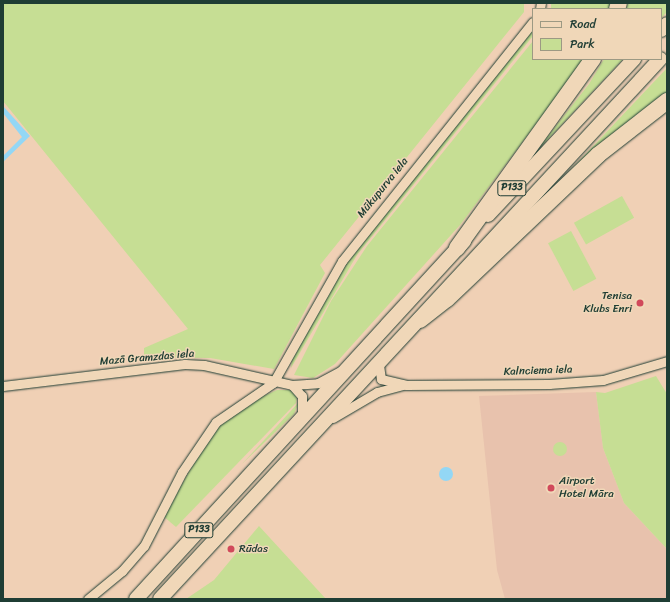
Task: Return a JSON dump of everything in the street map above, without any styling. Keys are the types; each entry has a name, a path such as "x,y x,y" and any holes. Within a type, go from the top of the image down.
{"highway":[{"path":"457,248 593,60"},
{"path":"420,320 453,294 598,155 667,101"}],"main road":[{"name":"P133","path":"136,599 301,420 344,369 633,60"},
{"name":"P133","path":"160,599 379,365 658,60"}],"street":[{"name":"Mūkupurva iela","path":"273,383 342,261 532,23"},
{"name":"Kalnciema iela","path":"379,365 382,380 406,384 549,384 603,380 667,361"},
{"name":"Mazā Gramzdas iela","path":"3,386 185,364 225,369 273,383 292,384 318,383 344,369"},
{"path":"88,599 122,571 144,546 182,472 216,422 273,383"},
{"path":"292,384 302,396 301,420"},
{"name":"Kalnciema iela","path":"326,422 377,392 406,384"}],"shaded area":[{"path":"596,392 603,448 624,503 667,549 667,599 505,599 497,570 479,396"}],"green space":[{"path":"3,3 524,3 524,12 320,265 325,273 274,369 210,358 144,357 144,348 188,329 3,101"},
{"path":"551,3 611,3 611,8 551,8"},
{"path":"628,3 667,3 667,12 662,17 662,8 626,8"},
{"path":"532,30 532,37 357,255 291,368 292,358 331,287 367,234"},
{"path":"532,42 532,60 584,60 460,225 335,364 313,378 294,375 331,301 367,246"},
{"path":"603,60 622,60 534,154 589,84"},
{"path":"667,68 667,95 565,176"},
{"path":"622,196 634,218 586,245 574,223"},
{"path":"571,231 596,279 573,291 548,243"},
{"path":"656,376 667,394 667,549 624,503 603,448 596,392 605,393"},
{"path":"277,390 290,390 297,395 296,403 176,527 163,516 212,433 243,405"},
{"path":"299,402 294,414 242,464"},
{"path":"557,442 563,442 567,446 567,452 563,456 557,456 553,452 553,446"},
{"path":"259,526 326,599 186,599 214,580"}],"water":[{"path":"3,106 30,136 3,162 3,156 22,137 3,113"},
{"path":"446,467 451,469 453,474 451,479 446,481 441,479 439,474 441,469"}],"place":[{"name":"Tenisa Klubs Enri","path":"640,303"},
{"name":"Airport Hotel Māra","path":"551,488"},
{"name":"Rūdas","path":"231,549"}]}
